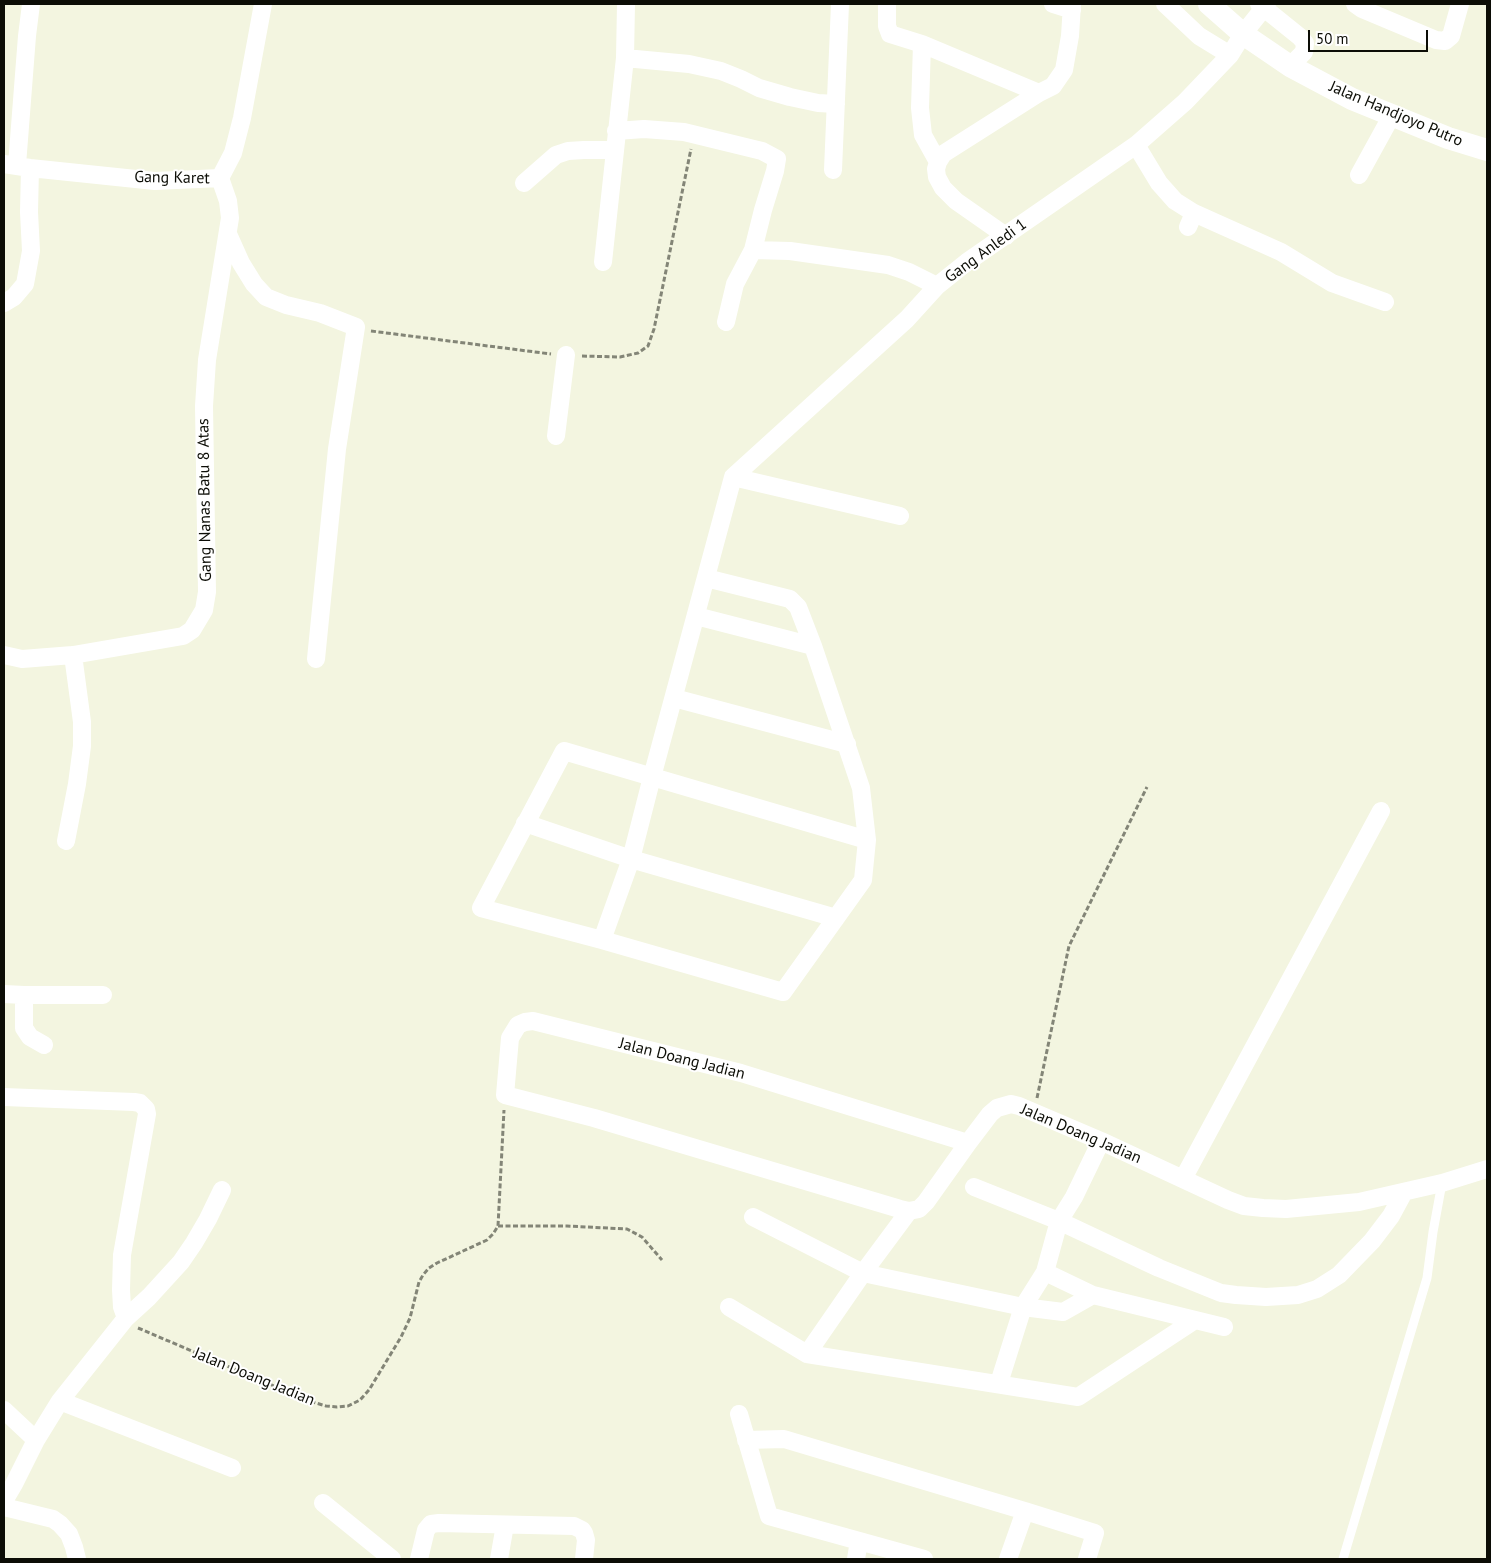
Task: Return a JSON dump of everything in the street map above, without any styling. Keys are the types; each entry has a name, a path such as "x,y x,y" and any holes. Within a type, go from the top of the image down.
{"street":[{"path":"4,303 14,297 25,284 31,251 29,212 17,166 31,4"},
{"name":"Gang Karet","path":"17,166 155,180 220,178 233,153 242,118 263,4"},
{"path":"603,262 625,58 626,4"},
{"path":"833,170 840,4"},
{"path":"887,4 887,26 890,34 922,44 1039,92"},
{"path":"1006,236 956,201 943,188 937,177 936,169 943,154 1039,92 1053,86 1064,70 1070,36 1072,7 1053,4"},
{"path":"1165,4 1199,36 1230,55"},
{"name":"Jalan Handjoyo Putro","path":"1209,4 1243,34 1290,66 1352,99 1448,138 1487,150"},
{"path":"1361,5 1436,40 1444,41 1451,36 1460,4"},
{"path":"1264,5 1305,43 1304,52 1290,66"},
{"name":"Gang Anledi 1","path":"734,477 907,319 937,286 967,262 1136,145 1185,102 1230,55 1264,5"},
{"path":"922,44 920,108 923,135 938,162"},
{"path":"625,58 689,64 721,71 759,88 790,97 818,103 836,104"},
{"path":"1359,175 1392,115"},
{"path":"616,131 644,129 684,132 762,151 777,159 753,250 735,284 726,322"},
{"path":"1136,145 1159,183 1191,220 1281,252 1332,283 1385,302"},
{"path":"524,183 556,155 568,151 615,150"},
{"name":"Gang Nanas Batu 8 Atas","path":"4,655 22,659 73,656 183,636 192,630 204,610 207,592 204,406 208,360 230,218 228,201 220,178"},
{"path":"228,234 241,263 254,284 266,297 286,306 320,313 356,327 337,449 316,659"},
{"path":"753,250 790,251 888,265 909,272 937,286"},
{"path":"556,436 566,355"},
{"path":"602,940 631,859 734,477 900,516"},
{"path":"706,578 790,600 798,607 814,646 861,788 867,840 863,880 783,992 602,940 481,908 564,751 867,840"},
{"path":"696,616 814,646"},
{"path":"66,841 77,784 82,730 73,656"},
{"path":"674,698 847,744"},
{"path":"1183,1179 1381,811"},
{"path":"525,823 631,859 836,918"},
{"path":"4,994 24,996 104,995"},
{"path":"24,996 24,1028 30,1037 44,1045"},
{"name":"Jalan Doang Jadian","path":"505,1094 510,1038 518,1025 533,1021 741,1073 968,1143 990,1114 997,1108 1011,1104 1019,1106 1244,1206 1286,1209 1359,1202 1442,1183 1487,1169"},
{"path":"505,1094 594,1118 909,1211 919,1209 926,1202 968,1143"},
{"path":"4,1097 134,1102 140,1103 146,1109 122,1255 121,1290 124,1320"},
{"path":"999,1383 1022,1307 1045,1272 1059,1221 1074,1196 1101,1141"},
{"path":"974,1187 1059,1221 1160,1268 1221,1293 1266,1297 1298,1294 1317,1289 1340,1275 1372,1241 1391,1216 1404,1192"},
{"path":"4,1500 36,1440 60,1401 124,1320 149,1297 181,1262 208,1219 222,1190"},
{"path":"807,1354 909,1211"},
{"path":"753,1217 863,1273 1022,1307 1063,1312 1093,1295"},
{"path":"1045,1272 1093,1295 1224,1327"},
{"path":"729,1307 807,1354 1078,1396 1194,1320"},
{"path":"60,1401 232,1468"},
{"path":"4,1410 36,1440"},
{"path":"739,1414 769,1516 924,1559"},
{"path":"746,1440 784,1438 1095,1533 1087,1559"},
{"path":"323,1503 392,1559"},
{"path":"4,1507 53,1519 69,1534 77,1559"},
{"path":"1008,1559 1025,1511"},
{"path":"419,1559 426,1530 431,1524 439,1523 574,1526 584,1533 586,1540 584,1559"},
{"path":"499,1559 505,1525"},
{"path":"856,1559 859,1541"}],"lane":[{"path":"1343,1559 1427,1278 1442,1183"}],"path":[{"path":"356,327 370,331 425,339 566,355 620,357 638,353 648,346 654,329 694,135"},
{"path":"1046,1102 1037,1098 1068,946 1147,787"},
{"path":"505,1094 498,1226 567,1226 626,1229 642,1237 662,1260"},
{"name":"Jalan Doang Jadian","path":"124,1320 309,1401 326,1406 348,1406 360,1400 369,1390 401,1337 410,1318 419,1282 423,1275 437,1263 487,1240 498,1226"}]}
